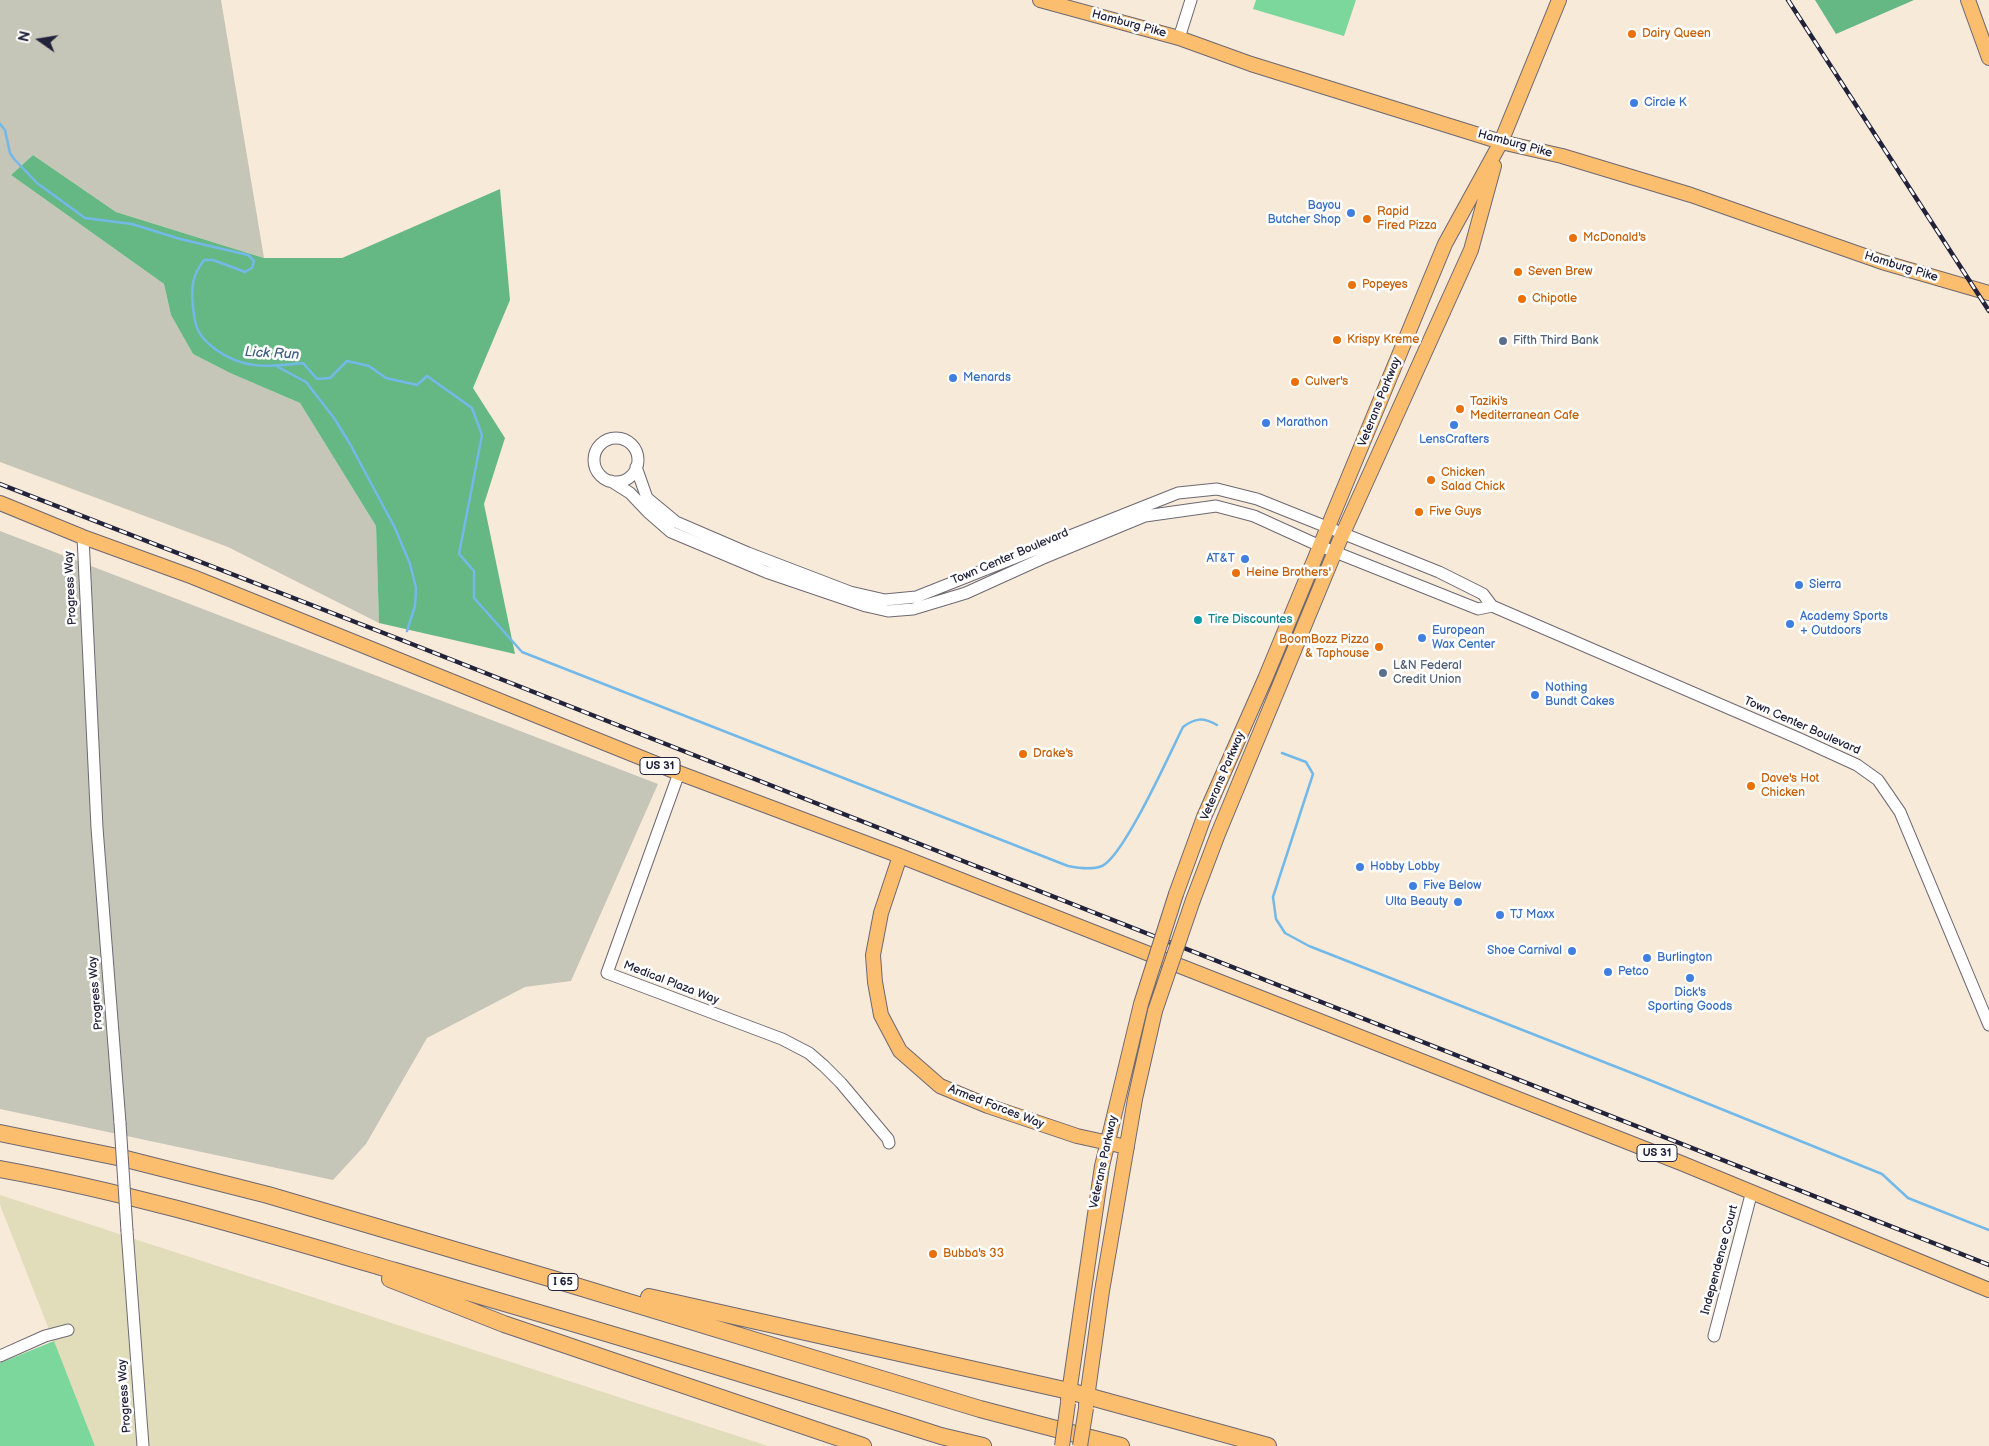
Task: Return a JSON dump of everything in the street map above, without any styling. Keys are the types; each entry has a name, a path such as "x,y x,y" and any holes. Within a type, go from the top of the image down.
{"highway":[{"name":"I 65","path":"0,1133 122,1158 268,1196 498,1263 980,1409 1121,1446"},
{"path":"0,1169 123,1194 288,1239 534,1310 941,1436 983,1446"},
{"path":"288,1239 504,1324 863,1446"},
{"path":"498,1263 1268,1446"}],"main road":[{"name":"Hamburg Pike","path":"1041,0 1178,38 1251,64 1501,142 1562,156 1691,195 1882,262 1989,293"},
{"name":"Veterans Parkway","path":"1062,1446 1093,1217 1107,1143 1141,1004 1176,894 1204,817 1328,527 1445,244 1501,142 1560,0"},
{"path":"1968,0 1989,58"},
{"name":"Veterans Parkway","path":"1080,1446 1102,1291 1139,1082 1155,1011 1218,834 1342,534 1471,250 1501,142"},
{"name":"US 31","path":"0,503 202,580 679,774 900,856 1752,1191 1989,1290"},
{"name":"Armed Forces Way","path":"900,856 882,912 873,955 881,1015 900,1051 940,1086 988,1106 1078,1136 1127,1147"}],"street":[{"path":"1178,38 1191,0"},
{"path":"616,438 629,442 636,454 636,468 633,473 623,480 611,481 599,474 596,468 595,454 602,442 616,438"},
{"name":"Town Center Boulevard","path":"636,468 648,498 676,522 748,553 850,592 885,600 916,597 1178,493 1217,488 1257,499 1439,572 1483,594 1492,606 1800,739 1857,765 1878,780 1900,812 1989,1025"},
{"name":"Town Center Boulevard","path":"611,481 630,493 671,532 766,572 866,606 888,611 913,608 966,593 1041,559 1145,516 1216,506 1254,516 1320,546 1478,609 1492,606"},
{"name":"Progress Way","path":"83,536 97,828 143,1446"},
{"name":"Medical Plaza Way","path":"679,774 606,972 782,1039 808,1053 841,1082 888,1139 889,1143"},
{"name":"Independence Court","path":"1714,1336 1752,1191"},
{"path":"0,1356 45,1336 68,1330"}],"shaded area":[{"path":"0,0 221,0 264,258 116,212 33,155 11,175 164,284 171,315 193,354 230,373 300,403 376,526 379,623 228,547 0,462"},
{"path":"0,531 658,784 571,981 525,987 427,1038 366,1144 333,1180 0,1109"},
{"path":"0,1195 768,1446 95,1446 0,1205"}],"green space":[{"path":"1256,0 1356,0 1344,36 1253,9"},
{"path":"1815,0 1914,0 1836,34"},
{"path":"33,155 116,212 264,258 342,258 500,189 510,300 473,388 505,438 484,504 515,654 379,623 376,526 300,403 230,373 193,354 171,315 164,284 11,175"},
{"path":"54,1341 95,1446 0,1446 0,1363"}],"waterway":[{"name":"Lick Run","path":"0,124 5,130 10,153 14,159 37,183 85,218 132,224 180,239 248,255 254,261 252,268 245,272 213,260 204,260 193,282 194,314 198,331 205,340 225,356 246,364 268,366 303,363 317,379 330,378 347,361 369,366 386,378 417,385 427,376 472,408 482,435 459,554 474,571 474,598 522,652 1068,866 1081,868 1102,866 1122,844 1146,802 1183,727 1195,720 1203,720 1217,725"},
{"name":"Lick Run","path":"278,367 306,382 334,418 395,528 410,564 416,588 415,606 407,631"},
{"path":"1282,753 1306,762 1313,774 1273,897 1276,919 1285,933 1309,946 1882,1174 1908,1198 1989,1230"}],"railway":[{"path":"1788,0 1989,311"},
{"path":"0,484 399,639 1989,1265"}],"place":[{"name":"Dairy Queen","path":"1632,34"},
{"name":"Circle K","path":"1634,103"},
{"name":"Bayou Butcher Shop","path":"1351,213"},
{"name":"Rapid Fired Pizza","path":"1367,219"},
{"name":"McDonald's","path":"1573,238"},
{"name":"Seven Brew","path":"1518,272"},
{"name":"Popeyes","path":"1352,285"},
{"name":"Chipotle","path":"1522,299"},
{"name":"Krispy Kreme","path":"1337,340"},
{"name":"Fifth Third Bank","path":"1503,341"},
{"name":"Menards","path":"953,378"},
{"name":"Culver's","path":"1295,382"},
{"name":"Taziki's Mediterranean Cafe","path":"1460,409"},
{"name":"Marathon","path":"1266,423"},
{"name":"LensCrafters","path":"1454,425"},
{"name":"Chicken Salad Chick","path":"1431,480"},
{"name":"Five Guys","path":"1419,512"},
{"name":"AT&T","path":"1245,559"},
{"name":"Heine Brothers'","path":"1236,573"},
{"name":"Sierra","path":"1799,585"},
{"name":"Tire Discountes","path":"1198,620"},
{"name":"Academy Sports + Outdoors","path":"1790,624"},
{"name":"European Wax Center","path":"1422,638"},
{"name":"BoomBozz Pizza & Taphouse","path":"1379,647"},
{"name":"L&N Federal Credit Union","path":"1383,673"},
{"name":"Nothing Bundt Cakes","path":"1535,695"},
{"name":"Drake's","path":"1023,754"},
{"name":"Dave's Hot Chicken","path":"1751,786"},
{"name":"Hobby Lobby","path":"1360,867"},
{"name":"Five Below","path":"1413,886"},
{"name":"Ulta Beauty","path":"1458,902"},
{"name":"TJ Maxx","path":"1500,915"},
{"name":"Shoe Carnival","path":"1572,951"},
{"name":"Burlington","path":"1647,958"},
{"name":"Petco","path":"1608,972"},
{"name":"Dick's Sporting Goods","path":"1690,978"},
{"name":"Bubba's 33","path":"933,1254"}]}
